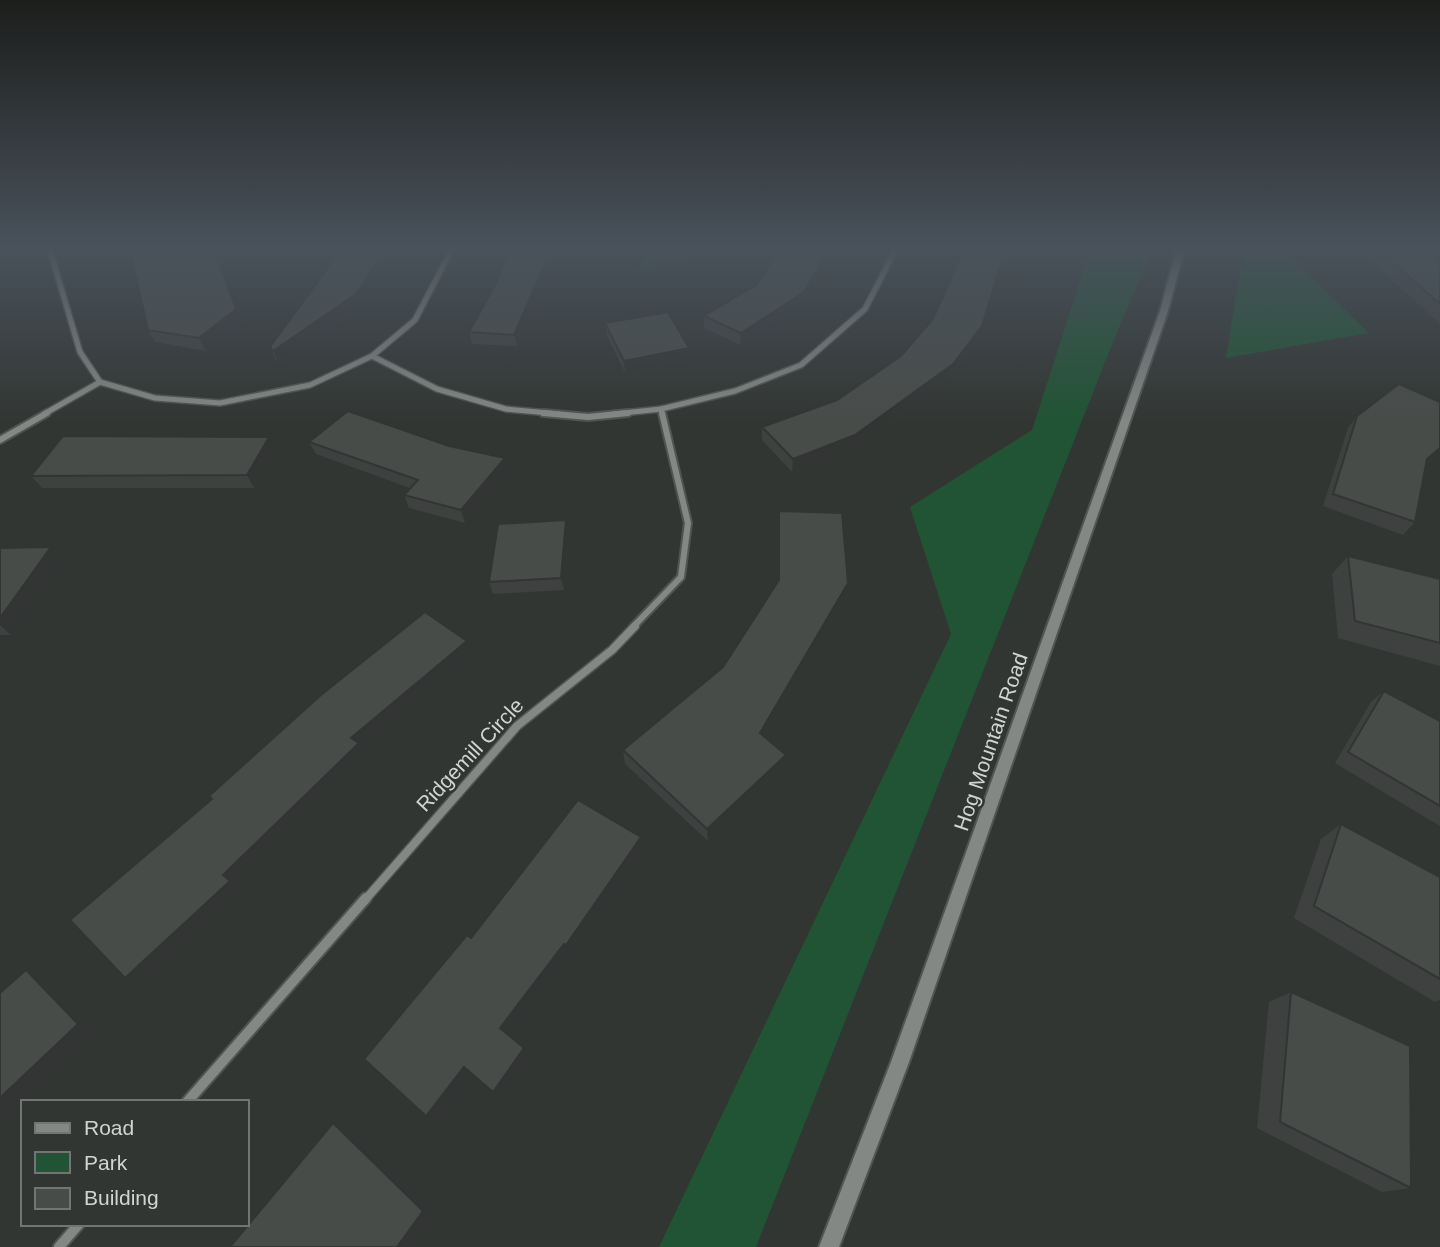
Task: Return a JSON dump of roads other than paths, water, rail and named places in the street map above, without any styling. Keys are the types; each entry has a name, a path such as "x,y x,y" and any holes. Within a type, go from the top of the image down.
{"street":[{"path":"66,305 80,352 100,382 155,398 220,403 310,385 372,356 415,320 423,305"},
{"path":"372,356 437,389 506,409 588,417 661,409 735,391 801,365 867,305"},
{"name":"Hog Mountain Road","path":"829,1247 900,1062 1165,305"},
{"path":"0,440 100,382"},
{"name":"Ridgemill Circle","path":"189,1100 517,726 612,650 681,577 688,523 661,409"},
{"path":"59,1247 77,1226"}]}
